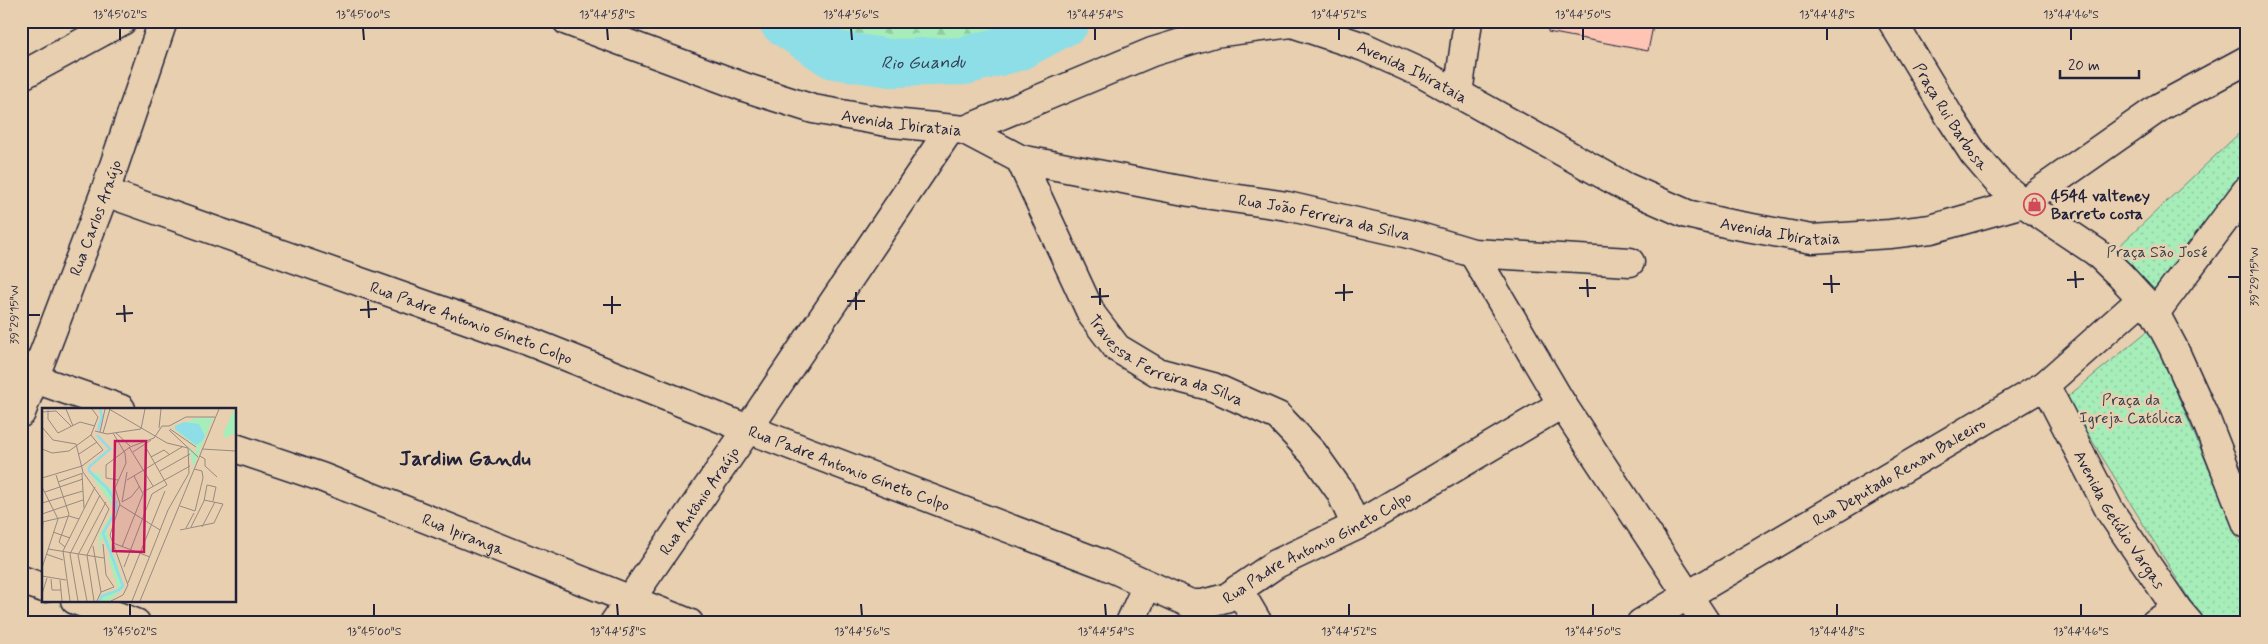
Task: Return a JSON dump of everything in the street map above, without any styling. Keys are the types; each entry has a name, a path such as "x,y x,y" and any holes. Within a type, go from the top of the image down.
{"street":[{"path":"21,76 122,21"},
{"name":"Rua Carlos Araújo","path":"21,413 28,377 105,192 163,21"},
{"name":"Avenida Ibirataia","path":"567,21 747,88 813,109 892,123 958,130 1152,52 1214,33 1292,23 1364,47 1421,73 1626,187 1688,214 1725,223 1812,239 1890,234 1930,229 2023,203 2160,107 2247,60"},
{"path":"1458,94 1468,21"},
{"name":"Praça Rui Barbosa","path":"1892,21 1974,154 1998,182 2023,203"},
{"path":"958,130 1020,159"},
{"name":"Rua Antônio Araújo","path":"614,623 628,600 958,130"},
{"name":"Rua João Ferreira da Silva","path":"1020,159 1190,192 1287,206 1413,235 1472,253 1630,262"},
{"name":"Travessa Ferreira da Silva","path":"1020,159 1092,315 1117,348 1157,372 1213,387 1278,416 1313,453 1340,491 1356,526"},
{"name":"Rua Deputado Renan Baleeiro","path":"1641,623 2045,385 2148,306 2247,190"},
{"name":"Rua Padre Antonio Gineto Colpo","path":"105,192 528,340 748,429 1103,564 1147,585 1196,604 1226,598 1276,564 1356,526 1562,404"},
{"path":"2023,203 2096,252 2120,274 2148,306 2173,347 2206,420 2247,524"},
{"path":"1472,253 1562,404 1706,623"},
{"path":"28,377 118,408"},
{"name":"Avenida Getúlio Vargas","path":"2045,385 2110,511 2174,618"},
{"name":"Rua Ipiranga","path":"236,448 321,477 689,623"},
{"path":"21,580 42,587"},
{"path":"1130,623 1147,585"},
{"path":"1238,589 1258,623"},
{"path":"80,602 136,623"}],"green space":[{"path":"747,21 834,21 878,26 893,21 1094,21 1004,66 936,77 825,71"},
{"name":"Praça São José","path":"2247,126 2247,183 2157,297 2116,249"},
{"name":"Praça da Igreja Católica","path":"2150,329 2247,559 2247,623 2207,623 2197,612 2066,398"}],"building":[{"path":"1549,21 1654,21 1648,51 1548,32"}],"waterway":[{"name":"Rio Guandu","path":"783,21 834,55 891,63 964,61 1017,47 1066,21"}],"place":[{"name":"4544 valteney Barreto costa","path":"2035,204"}],"district":[{"name":"Jardim Gandu","path":"465,458"}]}
